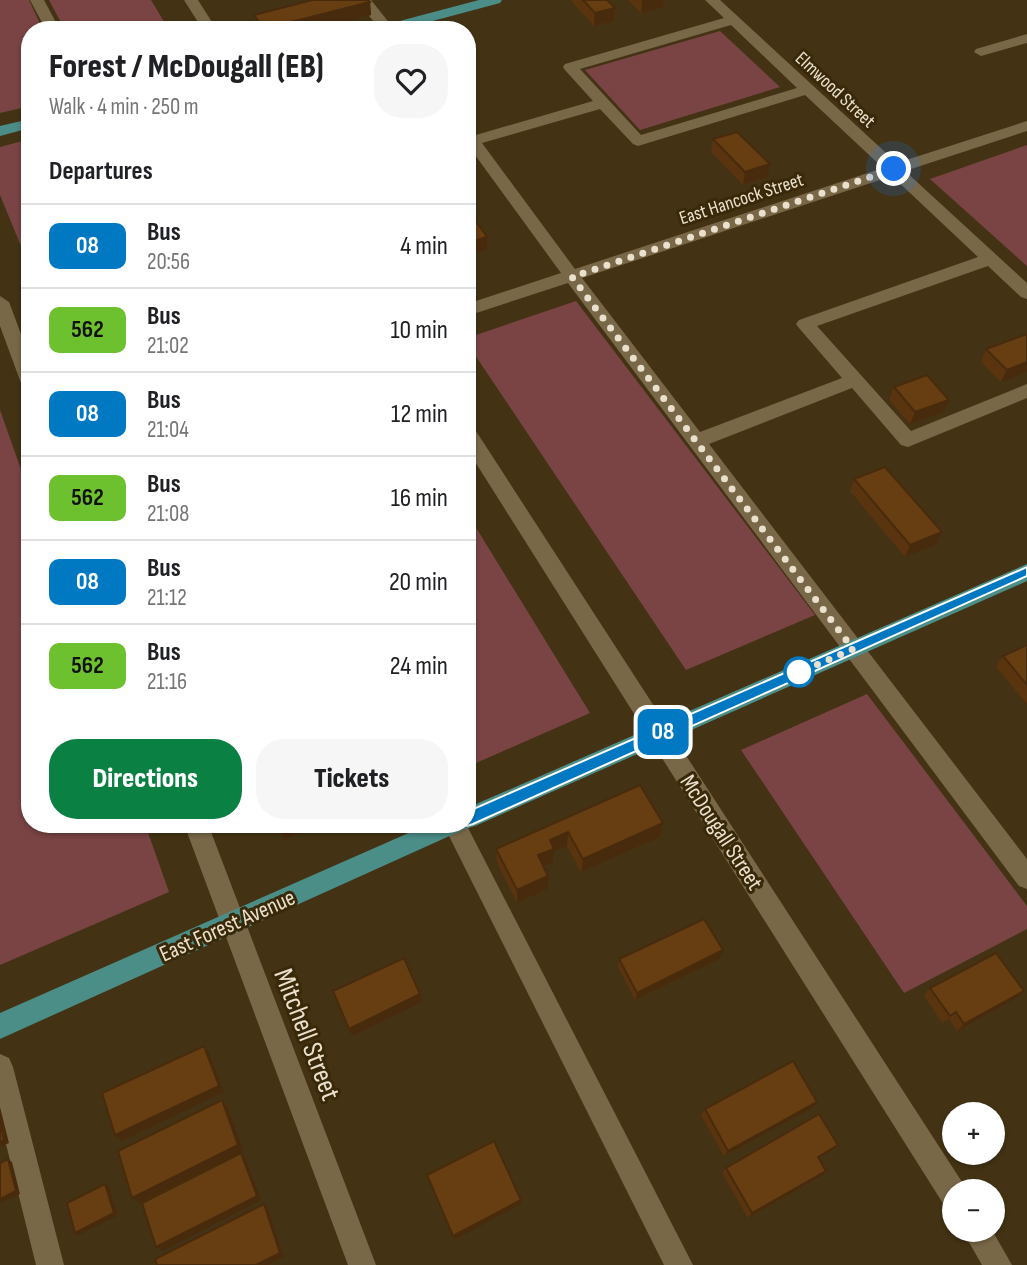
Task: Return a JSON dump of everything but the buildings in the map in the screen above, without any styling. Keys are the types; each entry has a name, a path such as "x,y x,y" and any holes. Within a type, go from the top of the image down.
{"main road":[{"path":"416,21 495,0"},
{"path":"0,131 21,125"},
{"path":"476,815 1027,572"},
{"name":"East Forest Avenue","path":"0,1026 434,833"}],"street":[{"path":"37,0 48,21"},
{"path":"191,0 204,21"},
{"path":"364,0 380,21"},
{"name":"Elmwood Street","path":"712,0 1027,293"},
{"path":"733,20 570,67 638,141 808,89"},
{"path":"981,52 1027,38"},
{"path":"476,135 603,103"},
{"name":"East Hancock Street","path":"476,307 1027,126"},
{"path":"476,145 572,277 1027,878"},
{"path":"990,258 805,324 908,440 1027,391"},
{"path":"0,302 21,359"},
{"path":"696,441 855,380"},
{"name":"McDougall Street","path":"476,447 944,1179"},
{"name":"Mitchell Street","path":"199,833 362,1265"},
{"path":"459,833 679,1265"},
{"path":"0,1067 50,1265"},
{"path":"984,1242 998,1265"}],"shaded area":[{"path":"0,0 29,0 39,21 21,21 21,108 0,113"},
{"path":"49,0 151,0 164,21 60,21"},
{"path":"720,31 780,87 640,130 585,70"},
{"path":"21,141 21,246 0,195 0,147"},
{"path":"1027,145 1027,266 930,179"},
{"path":"576,301 815,615 686,670 476,356 476,335"},
{"path":"0,410 21,470 21,833 148,833 169,892 0,965"},
{"path":"476,528 590,713 476,763"},
{"path":"867,694 1027,906 1027,929 904,993 741,750"}],"bus line":[{"name":"08","path":"476,815 1027,572"}],"route":[{"path":"799,672 791,676 853,649 572,277 894,169"}]}
